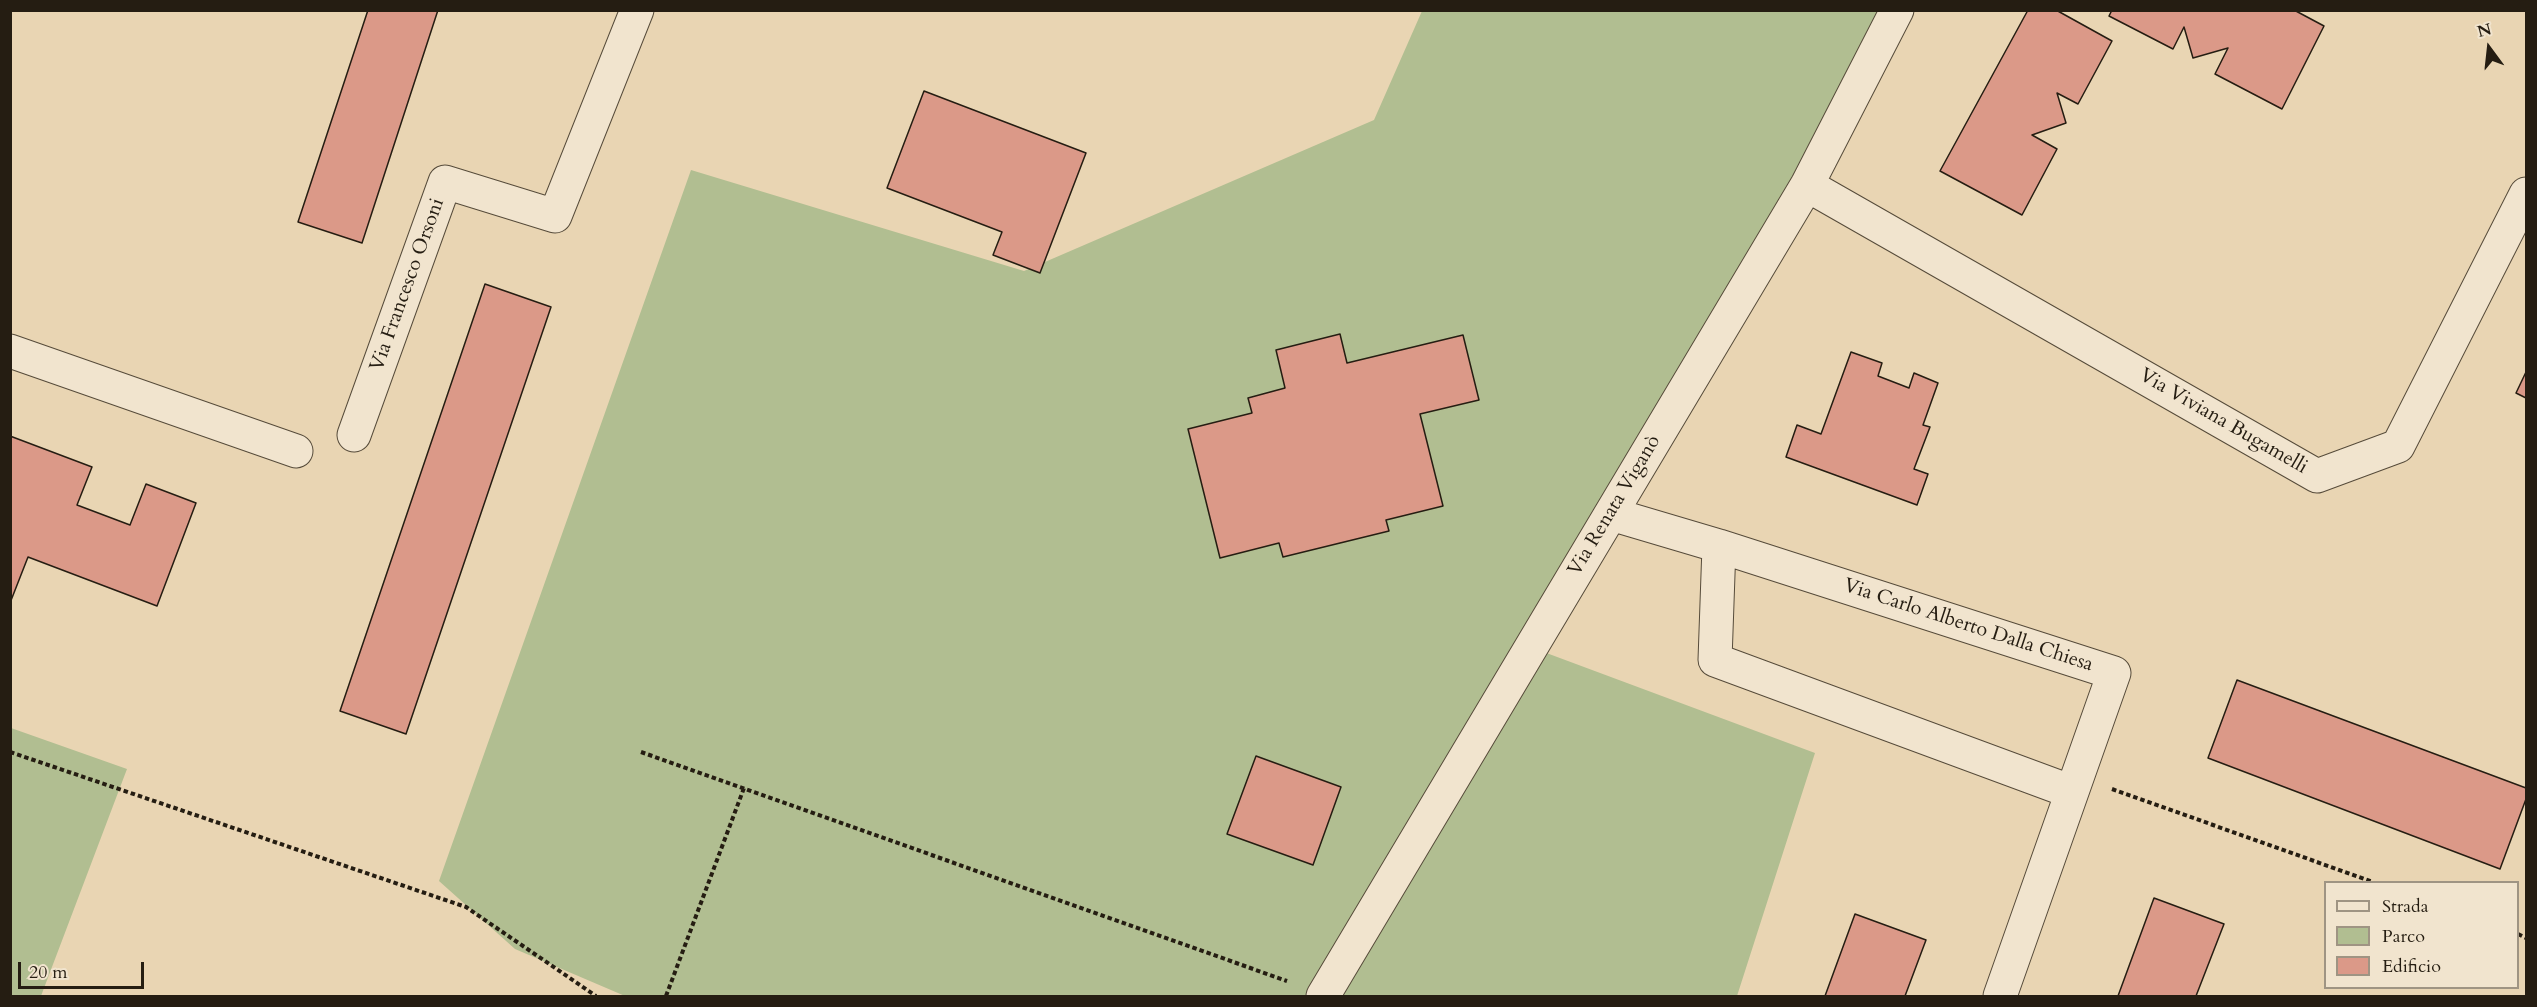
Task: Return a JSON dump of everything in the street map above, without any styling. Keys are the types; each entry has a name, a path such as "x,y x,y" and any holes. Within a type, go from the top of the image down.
{"street":[{"name":"Via Francesco Orsoni","path":"354,435 445,182 555,216 637,10"},
{"name":"Via Renata Viganò","path":"1324,995 1807,185 1897,10"},
{"name":"Via Viviana Bugamelli","path":"1807,185 2317,476 2398,446 2526,194"},
{"path":"10,351 296,451"},
{"name":"Via Carlo Alberto Dalla Chiesa","path":"1611,514 1719,546 2114,673 2001,996"},
{"path":"1719,546 1715,660 2075,784"}],"path":[{"path":"10,752 466,907 596,996"},
{"path":"640,752 1324,995"},
{"path":"2075,784 2370,881"},
{"path":"666,996 744,788"}],"green space":[{"path":"1422,11 1900,11 1533,648 1815,753 1737,996 625,996 515,949 439,881 691,170 1024,271 1374,120"},
{"path":"11,728 127,769 41,996 11,996"}],"building":[{"path":"368,10 438,10 362,243 298,222"},
{"path":"2028,10 2056,10 2112,41 2078,104 2057,93 2066,123 2032,135 2057,149 2022,215 1940,171"},
{"path":"2112,10 2294,10 2324,26 2282,109 2215,74 2228,48 2193,58 2184,27 2173,49 2109,16"},
{"path":"924,91 1086,153 1040,273 993,255 1002,232 887,188"},
{"path":"485,284 551,307 406,734 340,711"},
{"path":"1340,334 1347,363 1463,335 1479,400 1420,414 1443,506 1386,520 1389,531 1283,557 1279,543 1220,558 1188,429 1252,413 1248,398 1285,388 1276,350"},
{"path":"1851,352 1882,363 1878,376 1909,388 1914,373 1938,383 1923,425 1930,427 1914,469 1928,474 1917,505 1786,457 1797,425 1821,434"},
{"path":"2526,372 2526,398 2516,393"},
{"path":"10,436 92,467 77,505 130,525 146,484 196,503 157,606 28,557 10,603"},
{"path":"2237,680 2526,788 2526,799 2500,869 2208,758"},
{"path":"1256,756 1341,787 1313,865 1227,834"},
{"path":"2154,898 2224,924 2196,996 2118,996"},
{"path":"1855,914 1926,940 1905,996 1825,996"}]}
